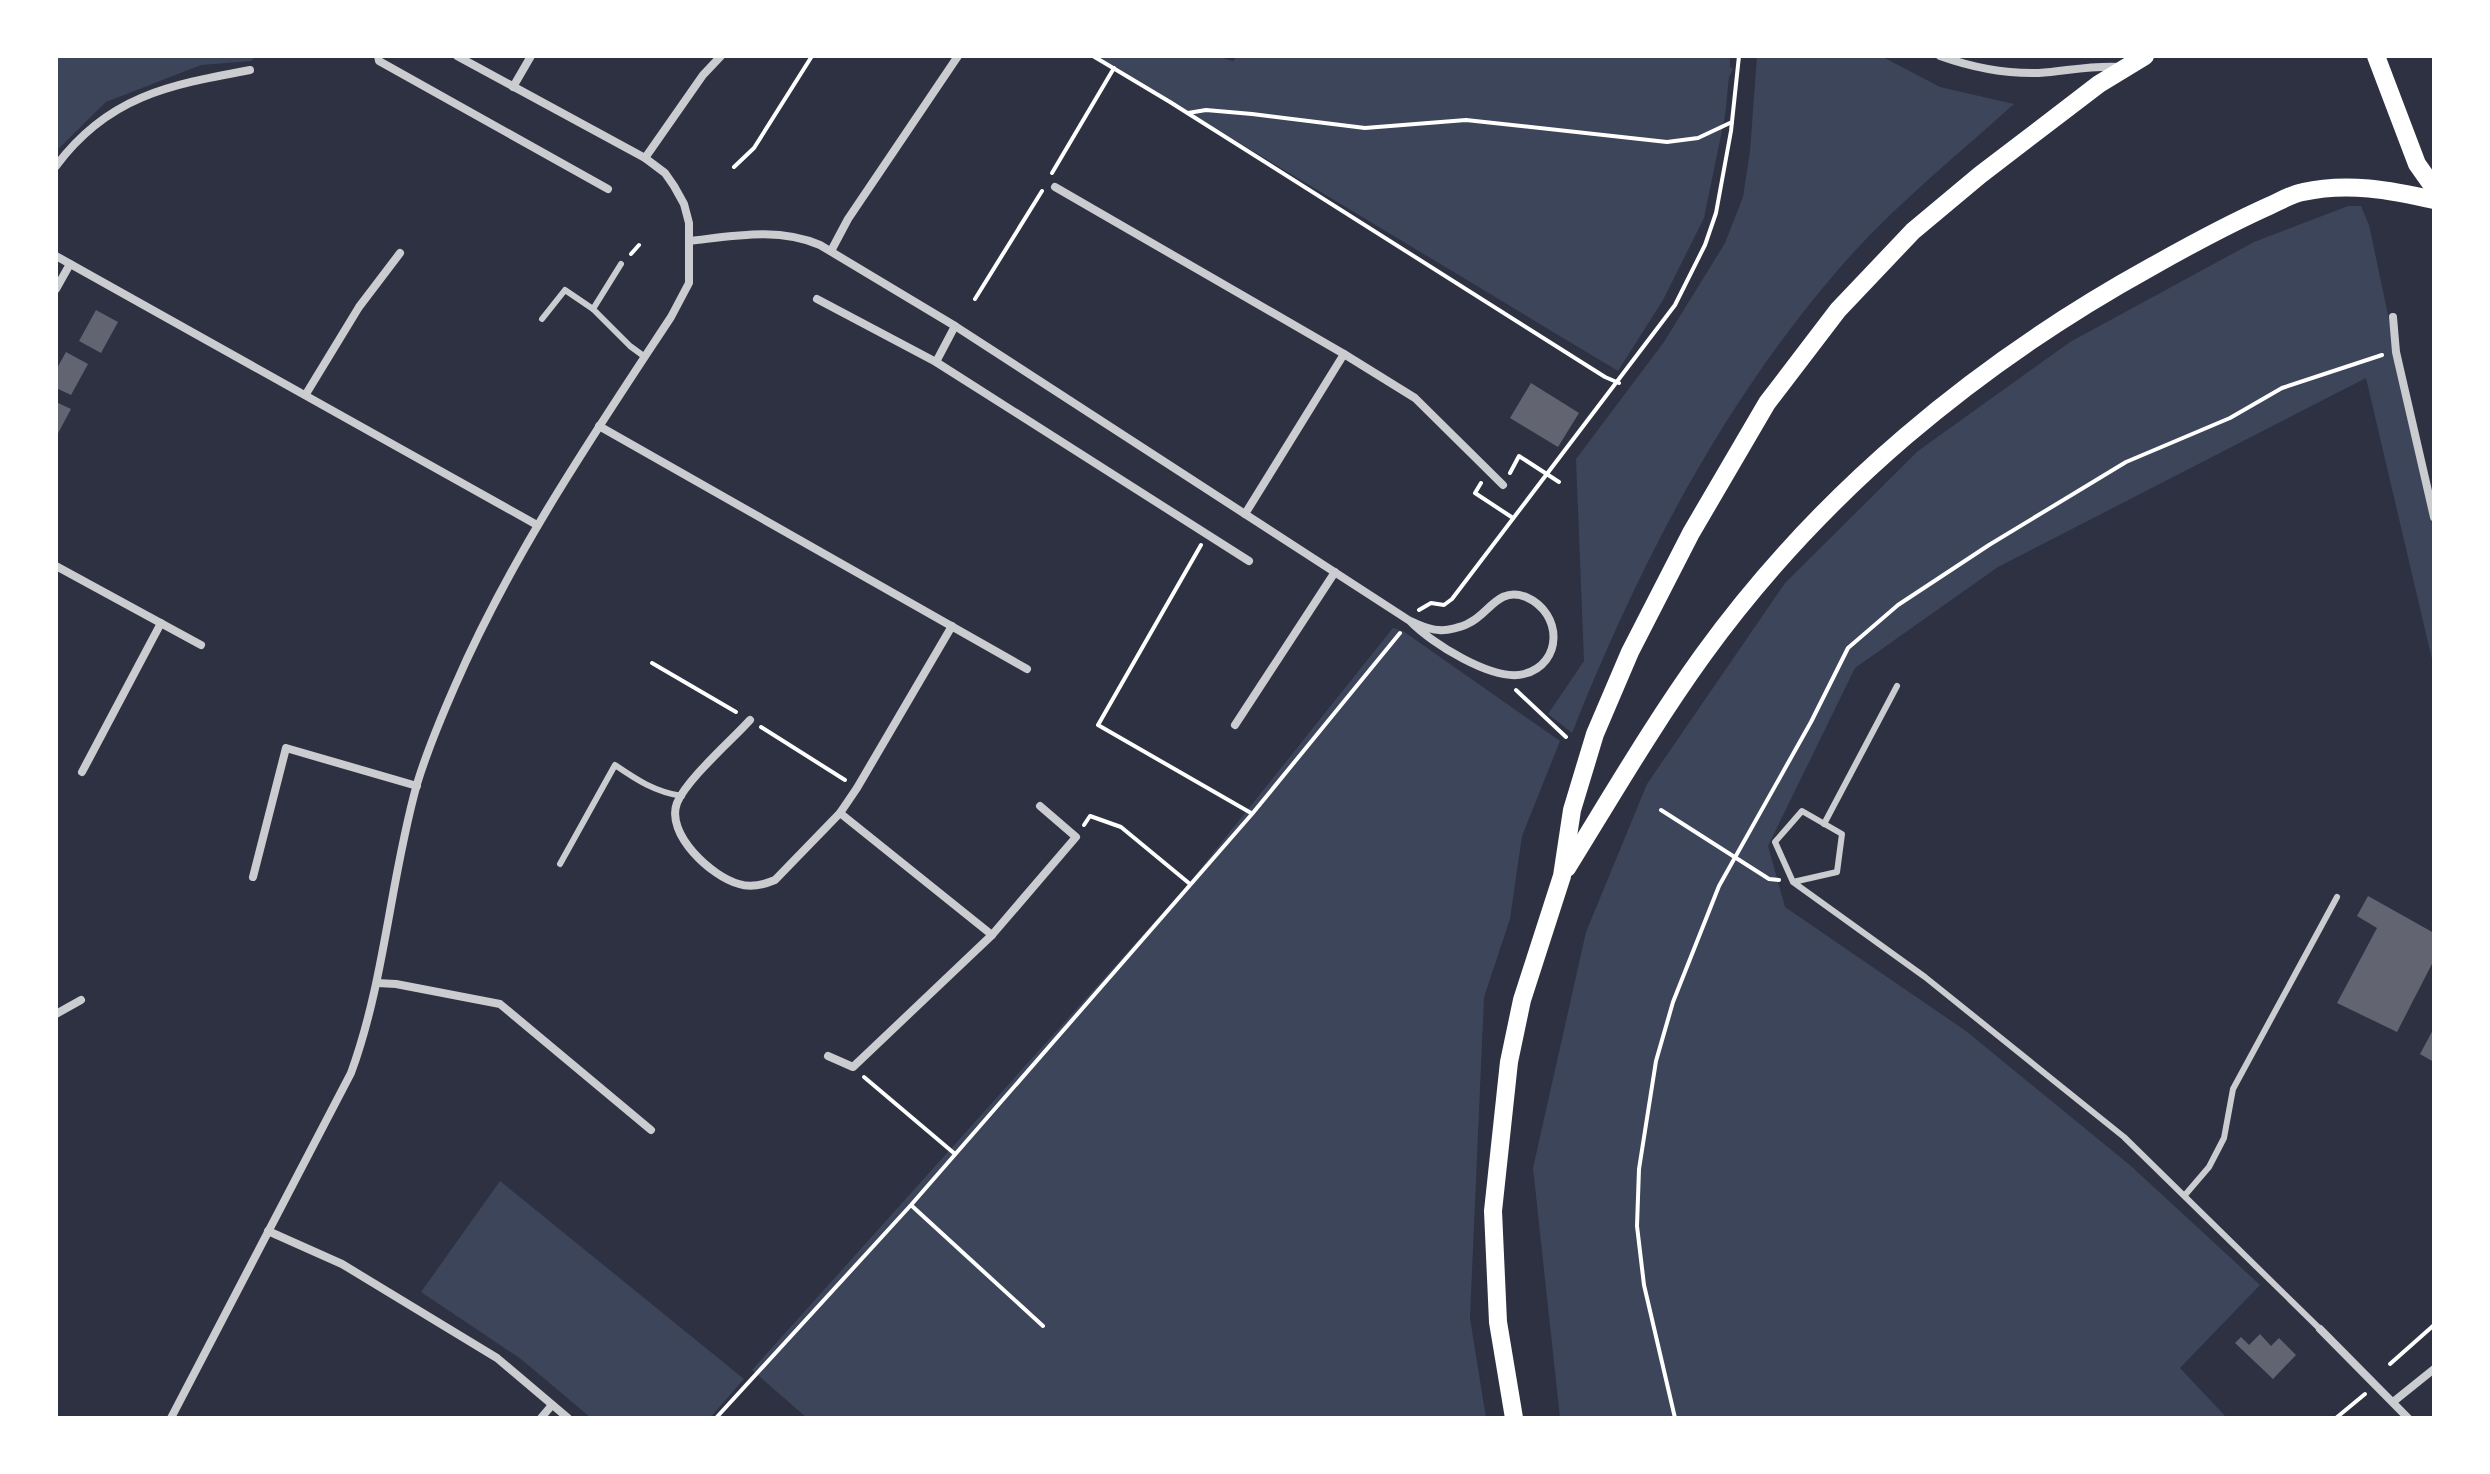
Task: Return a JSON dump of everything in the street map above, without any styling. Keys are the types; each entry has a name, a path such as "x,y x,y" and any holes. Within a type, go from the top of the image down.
{"main road":[{"path":"1514,1418 1498,1322 1493,1211 1509,1062 1522,1000 1562,876 1576,795 1595,734 1630,652 1691,533 1767,403 1838,310 1913,231 2058,113 2145,56"},
{"path":"2376,56 2417,164 2434,188"},
{"path":"1562,876 1640,749 1713,643 1775,565 1850,485 1916,426 1993,368 2099,296 2227,224 2301,192 2352,187 2393,190 2434,200"}],"street":[{"path":"378,56 379,61 608,189"},
{"path":"171,1418 351,1073 366,1032 417,786 472,647 537,525 689,283 689,223 684,204 665,173 645,158 457,56"},
{"path":"513,87 531,56"},
{"path":"645,158 703,75 721,56"},
{"path":"831,251 848,219 958,56"},
{"path":"1940,56 1992,70 2016,72 2054,71 2094,65 2127,67"},
{"path":"56,166 90,128 135,100 175,84 250,70"},
{"path":"1055,187 1415,398 1503,485"},
{"path":"689,241 774,234 802,238 831,251 955,326 1410,621 1443,631 1470,623 1494,600 1508,595 1522,595 1545,608 1554,638 1549,655 1541,665 1523,675 1508,674 1470,662 1421,633 1410,621"},
{"path":"306,394 359,307 400,253"},
{"path":"56,256 537,525"},
{"path":"56,289 70,264"},
{"path":"817,299 936,362 1249,561"},
{"path":"2393,317 2396,352 2434,517"},
{"path":"936,362 955,326"},
{"path":"1245,514 1344,354"},
{"path":"599,426 1027,669"},
{"path":"56,566 201,645"},
{"path":"1235,725 1335,572"},
{"path":"82,772 161,623"},
{"path":"750,720 682,796 675,816 686,844 715,872 729,881 750,886 775,880 840,813 952,626"},
{"path":"253,877 286,748 417,786"},
{"path":"828,1056 853,1067 992,935 1076,837 1040,806"},
{"path":"840,813 992,935"},
{"path":"377,983 500,1004 651,1130"},
{"path":"56,1014 81,1000"},
{"path":"268,1231 342,1264 497,1358 568,1418"},
{"path":"2320,1329 2408,1418"},
{"path":"2393,1402 2434,1369"},
{"path":"541,1418 552,1405"}],"lane":[{"path":"593,309 621,264"},
{"path":"542,319 565,290 593,309 645,357"},
{"path":"1824,824 1897,686"},
{"path":"560,864 615,765 646,786 662,793 682,796"},
{"path":"1793,882 1837,872 1842,834 1802,811 1775,842 1793,882 1925,977 2124,1137 2320,1329"},
{"path":"2185,1195 2209,1167 2224,1138 2233,1089 2337,897"}],"path":[{"path":"734,167 754,148 812,56"},
{"path":"1093,56 1619,383"},
{"path":"1421,608 1431,603 1444,605 1452,599 1619,383 1675,305 1705,245 1724,180 1739,56"},
{"path":"1188,113 1206,110 1365,128 1466,120 1667,142 1698,138 1732,122"},
{"path":"633,252 639,245"},
{"path":"1675,1418 1644,1285 1637,1226 1639,1169 1656,1061 1673,1002 1703,921 1848,648 1898,605 1989,545 2126,462 2230,418 2282,388 2396,352"},
{"path":"1519,456 1559,482"},
{"path":"1488,470 1475,493 1513,518"},
{"path":"1206,536 1098,725 1252,814"},
{"path":"716,1418 956,1154 1252,814 1404,630"},
{"path":"1508,674 1512,686 1566,737"},
{"path":"1661,810 1769,879"},
{"path":"1076,837 1090,816 1121,827 1190,884"},
{"path":"853,1067 956,1154"},
{"path":"911,1205 1043,1326"},
{"path":"2390,1364 2434,1325"},
{"path":"2336,1418 2368,1391"}],"shaded area":[{"path":"56,56 256,56 251,61 201,65 106,102 56,151"},
{"path":"1095,56 1216,56 1233,61 1237,56 1730,56 1730,67 1733,69 1704,218 1663,300 1618,371"},
{"path":"1757,56 1881,56 1940,87 2014,104 1923,184 1857,248 1795,323 1756,377 1719,433 1654,550 1572,733 1548,714 1584,661 1576,459 1664,342 1725,243 1743,197 1750,151"},
{"path":"2348,206 2361,206 2369,225 2434,532 2434,668 2366,378 1998,567 1855,668 1768,846 1785,907 1966,1031 2131,1166 2260,1285 2180,1368 2227,1418 1560,1418 1533,1168 1586,932 1647,784 1785,583 1918,451 2070,342 2254,242"},
{"path":"1393,628 1403,631 1560,741 1522,836 1510,919 1484,997 1470,1318 1486,1418 807,1418 752,1370 1185,888"},
{"path":"500,1181 744,1379 710,1418 591,1418 521,1359 421,1292"}],"building":[{"path":"96,310 118,322 101,353 79,341"},
{"path":"66,352 88,364 71,395 56,388 56,370"},
{"path":"1531,383 1579,413 1558,447 1510,418"},
{"path":"56,402 71,409 56,437"},
{"path":"2368,896 2434,933 2434,960 2397,1032 2337,1003 2377,928 2357,916"},
{"path":"2434,1028 2434,1062 2420,1054"},
{"path":"2260,1334 2271,1346 2279,1338 2296,1355 2273,1379 2235,1343 2241,1337 2249,1345"}]}
